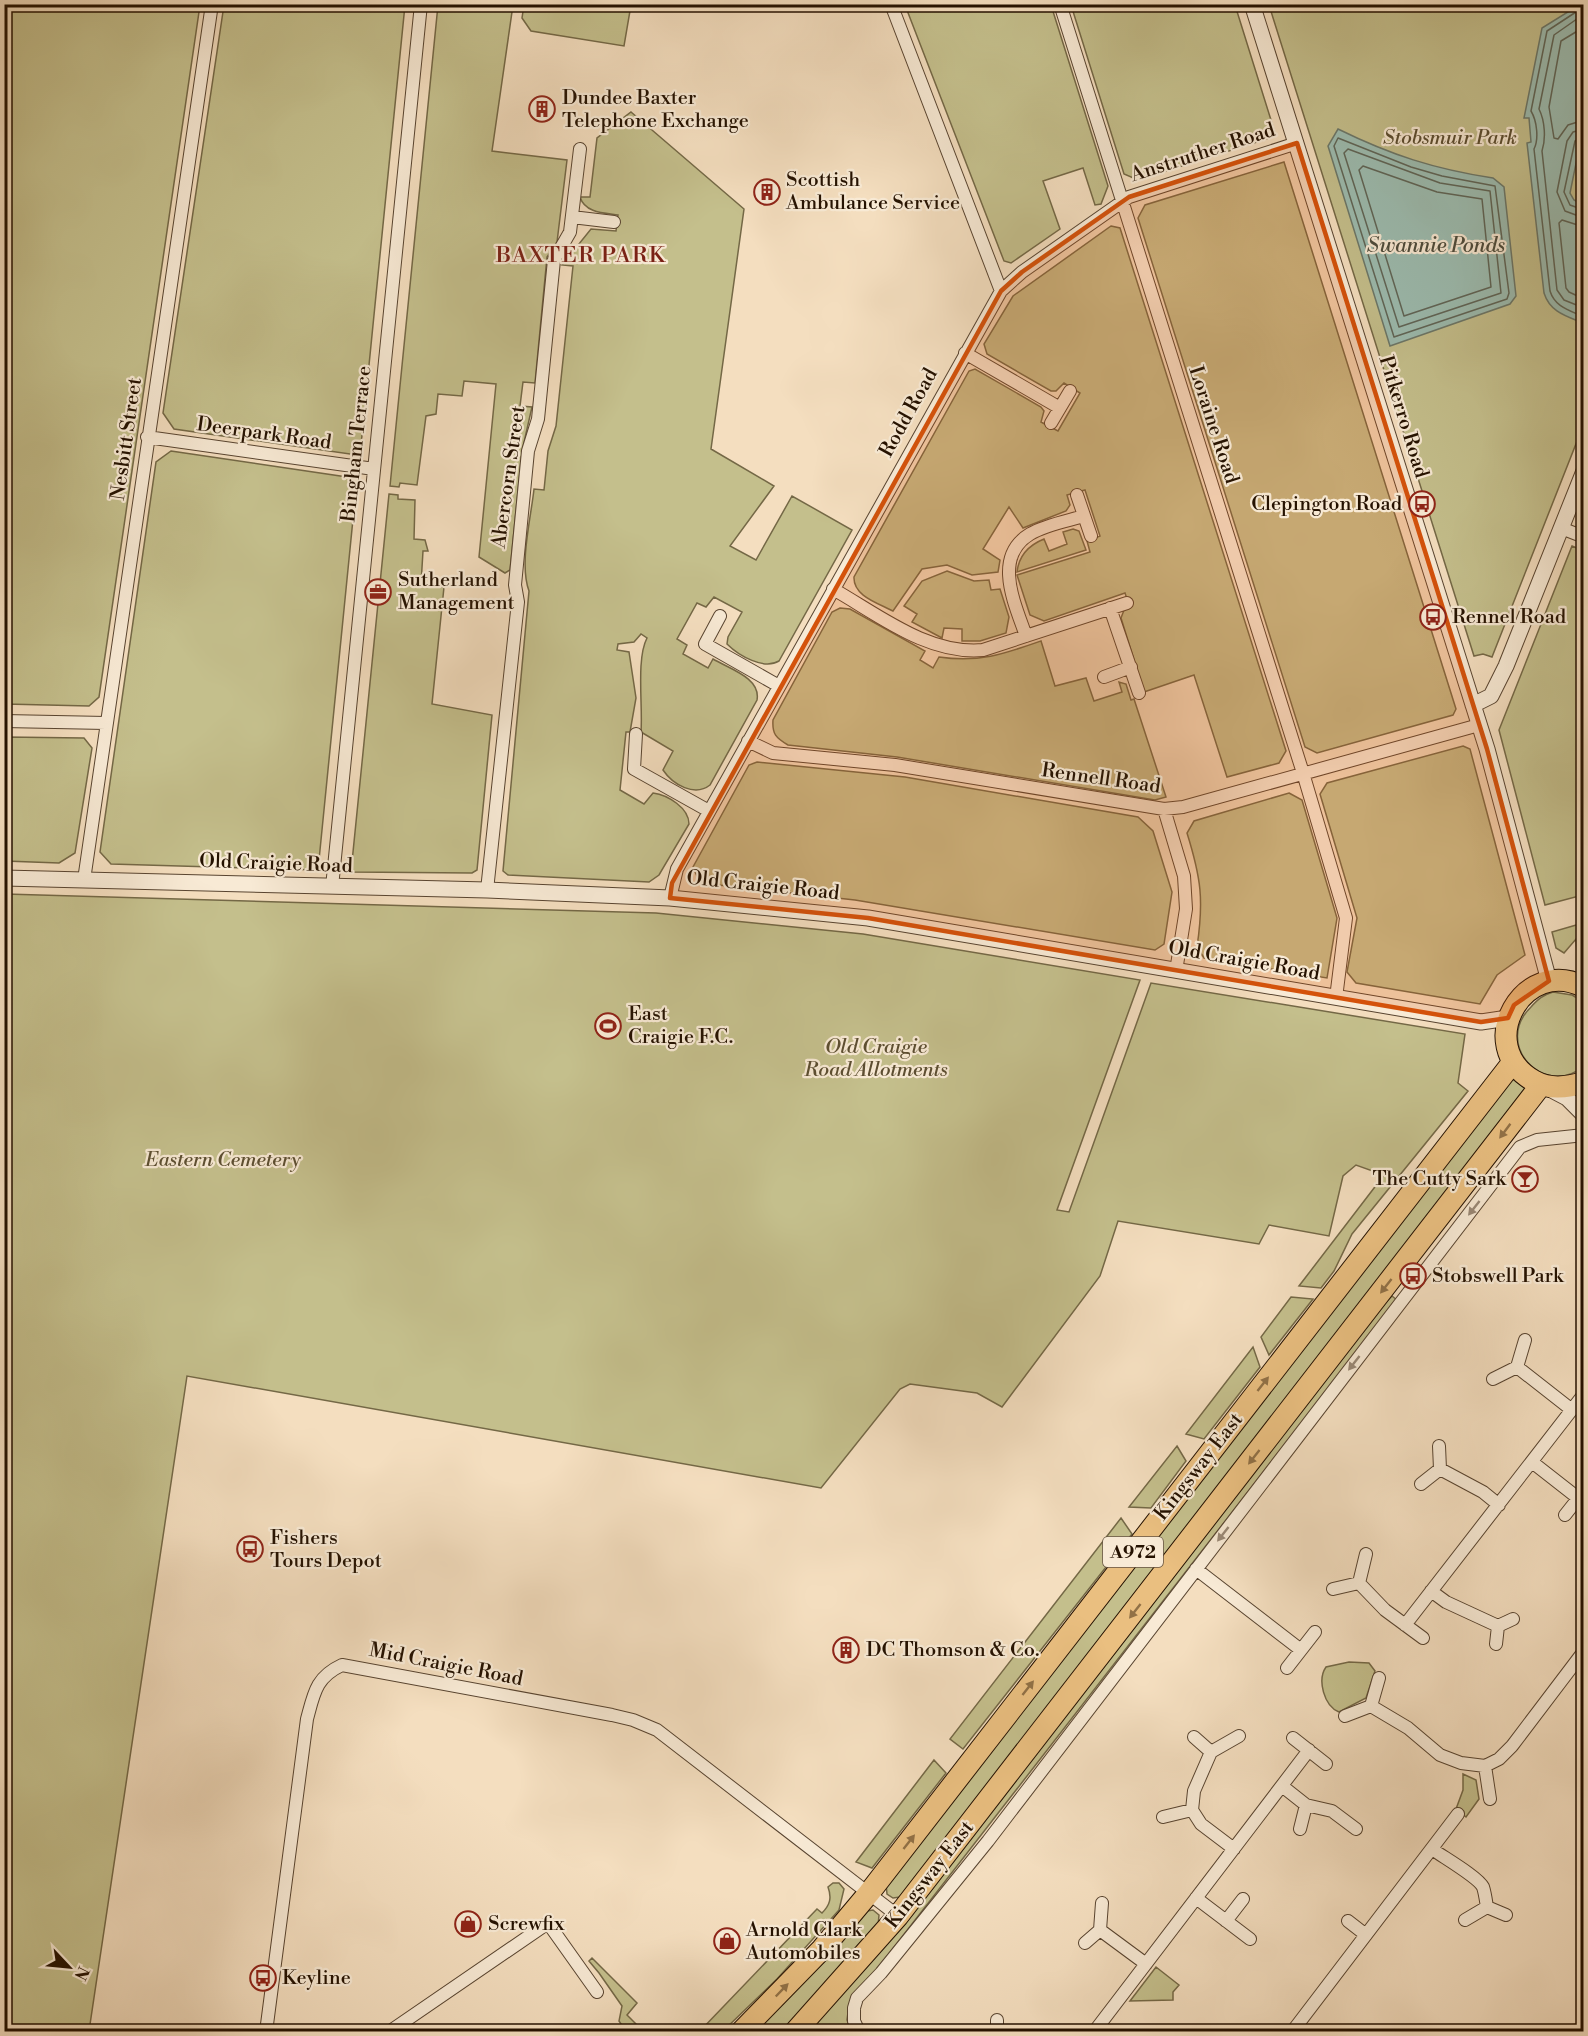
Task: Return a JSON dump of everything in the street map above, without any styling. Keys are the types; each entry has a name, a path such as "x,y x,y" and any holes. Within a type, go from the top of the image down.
{"highway":[{"path":"1584,970 1566,983 1536,986 1514,1005 1508,1018 1506,1041 1513,1062 1525,1076 1543,1086 1560,1088 1584,1082"},
{"name":"Kingsway East","path":"741,2031 822,1948 869,1893 1513,1062"},
{"name":"Kingsway East","path":"795,2031 898,1916 1543,1086"}],"street":[{"name":"Nesbitt Street","path":"84,880 212,4"},
{"name":"Bingham Terrace","path":"332,887 421,4"},
{"path":"891,4 1001,291"},
{"name":"Loraine Road","path":"1060,4 1303,773 1346,918 1336,998"},
{"name":"Pitkerro Road","path":"1252,4 1479,725 1566,983"},
{"name":"Anstruther Road","path":"1122,202 1129,197 1297,143"},
{"name":"Abercorn Street","path":"488,890 518,602 515,585 528,451 538,418 554,260 570,232 580,149"},
{"name":"Rodd Road","path":"670,898 677,869 1001,291 1022,272 1122,202"},
{"path":"573,217 614,222"},
{"path":"965,352 1060,408"},
{"path":"1051,423 1070,391"},
{"name":"Deerpark Road","path":"147,437 374,470"},
{"path":"1473,705 1491,696 1506,666 1584,471"},
{"path":"1077,495 1091,536"},
{"path":"1026,636 1008,576 1010,559 1019,543 1031,533 1084,516"},
{"path":"1561,528 1584,537"},
{"path":"833,589 929,643 949,650 983,650 1127,603"},
{"path":"1110,608 1139,693"},
{"path":"720,616 705,644 779,686"},
{"path":"1104,677 1131,667"},
{"path":"4,721 106,723"},
{"name":"Rennell Road","path":"748,741 773,753 895,765 1164,809 1183,807 1479,725"},
{"path":"636,734 634,769 709,811"},
{"path":"1164,809 1184,876 1186,909 1176,970"},
{"name":"Old Craigie Road","path":"4,878 488,890 670,898 868,918 1481,1022 1508,1018"},
{"path":"1543,1086 1567,1098 1584,1115"},
{"name":"Kingsway East","path":"859,2031 854,2021 857,1998 881,1973 988,1841 1520,1147 1538,1140 1584,1135"},
{"path":"1493,1378 1517,1367 1525,1340"},
{"path":"1517,1367 1572,1410"},
{"path":"1405,1624 1584,1394"},
{"path":"1439,1446 1440,1469"},
{"path":"1532,1462 1581,1495 1565,1515"},
{"path":"1440,1469 1483,1492 1499,1505"},
{"path":"1421,1484 1440,1469"},
{"path":"1359,1583 1366,1554"},
{"path":"1196,1569 1301,1650"},
{"path":"1333,1589 1359,1583"},
{"path":"1359,1583 1385,1610 1423,1638"},
{"path":"1431,1591 1446,1602 1498,1626 1513,1619"},
{"path":"1496,1644 1498,1626"},
{"path":"1287,1668 1315,1632"},
{"path":"1371,1706 1408,1728 1440,1755 1461,1763 1485,1766 1499,1759 1512,1746 1584,1651"},
{"name":"Mid Craigie Road","path":"266,2031 307,1719 315,1687 328,1671 342,1665 612,1715 641,1723 657,1730 869,1893"},
{"path":"1371,1706 1379,1678"},
{"path":"1345,1716 1371,1706"},
{"path":"1234,1849 1201,1824 1192,1810 1194,1791 1211,1752 1239,1736"},
{"path":"1194,1737 1211,1752"},
{"path":"1293,1738 1326,1764"},
{"path":"1094,2031 1309,1750"},
{"path":"1485,1766 1490,1799"},
{"path":"1282,1786 1306,1805 1332,1810 1356,1829"},
{"path":"1300,1829 1306,1805"},
{"path":"1163,1818 1192,1810"},
{"path":"1292,2031 1458,1814"},
{"path":"1432,1849 1456,1868 1472,1875 1482,1887 1487,1907"},
{"path":"869,1893 898,1916"},
{"path":"1196,1898 1250,1939"},
{"path":"1226,1921 1243,1899"},
{"path":"1085,1943 1100,1930 1102,1903"},
{"path":"1487,1907 1506,1915"},
{"path":"1465,1920 1487,1907"},
{"path":"1348,1921 1366,1935"},
{"path":"389,2031 548,1923 597,1992"},
{"path":"1100,1930 1146,1964"},
{"path":"1561,2031 1584,2030"}],"highlighted area":[{"path":"1297,143 1487,749 1549,981 1514,1005 1508,1018 1481,1022 868,918 670,898 672,883 1001,291 1022,272 1129,197"}],"green space":[{"path":"5,4 200,5 99,697 89,706 5,704"},
{"path":"224,5 405,5 361,445 350,454 174,429 163,413"},
{"path":"438,5 513,5 492,151 567,160 557,242 547,257 535,383 523,382 520,406 532,407 522,451 510,570 505,573 479,557 496,384 464,381 462,396 438,394 436,414 426,416 417,485 400,483 399,487 390,486"},
{"path":"524,5 631,5 624,46 531,31 522,18"},
{"path":"905,5 1051,5 1108,186 1101,204 1095,205 1083,168 1043,181 1060,229 1011,263 1004,261"},
{"path":"1071,5 1235,5 1276,136 1138,180 1124,174"},
{"name":"Stobsmuir Park","path":"1269,5 1583,5 1583,426 1492,657 1483,654 1474,656"},
{"path":"631,112 744,209 711,449 774,486 730,546 756,560 792,496 852,530 779,661 759,663 738,653 727,644 728,637 742,612 714,597 706,607 697,603 677,639 687,645 683,654 708,668 713,659 743,675 757,692 757,700 710,785 704,788 698,790 685,788 672,780 663,770 673,751 641,732 641,670 647,638 641,634 634,642 618,644 617,650 629,652 636,698 630,732 626,732 620,790 644,804 653,793 665,796 677,803 688,818 689,824 659,875 649,882 508,875 503,871 529,591 525,555 534,489 544,490 548,451 556,426 573,266 562,265 591,229 616,231 618,215 591,209 582,202 580,197 590,197 597,138"},
{"path":"1284,162 1456,709 1453,715 1317,753 1305,747 1138,218 1145,205"},
{"path":"1111,226 1120,228 1286,751 1279,763 1227,777 1194,675 1144,692 1121,618 1124,610 1130,608 1125,593 1044,621 1030,615 1017,575 1090,552 1087,541 1100,536 1085,490 1067,495 1070,505 1066,511 1023,528 1009,507 983,549 1000,560 998,572 972,575 947,565 922,569 893,611 862,594 855,584 854,577 969,371 975,369 1041,407 1044,411 1041,422 1058,431 1080,393 1064,383 1056,391 1051,391 987,354 984,344 1013,296"},
{"path":"171,451 347,477 356,489 318,870 111,864 100,852 156,462"},
{"path":"389,494 398,495 398,499 415,500 414,539 425,540 428,551 423,551 421,584 444,587 432,704 492,715 477,870 472,873 351,872"},
{"path":"1073,529 1079,531 1086,550 1017,572 1022,556 1034,544 1044,539 1049,551 1067,544 1063,532"},
{"path":"1572,546 1584,551 1583,895 1545,905 1499,730"},
{"path":"947,571 974,581 989,580 991,590 1000,589 1009,617 1006,633 980,641 962,641 962,629 944,628 942,638 912,622 917,614 904,606 922,581"},
{"path":"840,608 850,609 925,651 920,660 933,668 939,657 979,658 1015,650 1041,641 1055,686 1086,678 1094,701 1122,692 1119,682 1126,684 1131,700 1134,699 1166,797 1155,800 897,757 788,745 776,735 773,720 832,612"},
{"path":"5,737 84,738 92,748 75,853 59,863 5,861"},
{"path":"1463,746 1470,749 1525,955 1497,975 1480,1004 1356,983 1347,972 1357,918 1320,794 1327,783"},
{"path":"757,762 905,777 1138,817 1153,831 1172,892 1164,944 1155,950 855,900 700,883 693,867 749,765"},
{"path":"1289,793 1302,800 1337,918 1327,978 1204,958 1197,947 1200,889 1187,833 1194,821"},
{"name":"Eastern Cemetery","path":"5,894 656,913 863,934 1140,980 1057,1210 1069,1212 1151,983 1465,1034 1458,1083 1468,1091 1352,1234 1334,1271 1321,1288 1299,1286 1384,1175 1356,1165 1343,1176 1329,1236 1269,1225 1259,1244 1118,1221 1100,1276 1002,1407 977,1393 910,1384 900,1389 821,1488 187,1376 89,2031 5,2031"},
{"path":"1583,923 1583,956 1577,951 1576,939 1564,953 1556,948 1552,932"},
{"path":"1553,992 1572,995 1584,1002 1583,1067 1568,1075 1553,1076 1539,1071 1528,1062 1520,1050 1517,1036 1521,1021 1531,1007 1546,994"},
{"path":"1510,1077 1527,1090 900,1897 893,1898 887,1894 886,1884"},
{"path":"1392,1296 1397,1300 849,2005 847,2020 851,2031 806,2032 1376,1312"},
{"path":"1291,1297 1313,1299 1269,1355 1261,1337"},
{"path":"1253,1347 1260,1367 1204,1439 1186,1434"},
{"path":"1177,1446 1186,1461 1151,1508 1129,1507"},
{"path":"1121,1518 1132,1534 963,1749 950,1739"},
{"path":"1349,1662 1369,1663 1375,1671 1366,1698 1339,1712 1326,1699 1322,1685 1323,1672 1326,1667"},
{"path":"934,1760 946,1773 872,1868 856,1862"},
{"path":"1463,1774 1476,1780 1479,1799 1466,1817 1456,1809 1463,1790"},
{"path":"833,1883 839,1883 844,1889 839,1910 777,1979 723,2031 700,2031 817,1909 822,1913 825,1910 830,1898 828,1887"},
{"path":"873,1910 879,1915 878,1926 793,2021 782,2031 753,2032 867,1911"},
{"path":"592,1958 637,2003 627,2015 643,2031 626,2031 619,2021 622,2006 589,1961"},
{"path":"1156,1967 1179,1985 1173,1992 1173,2000 1130,2001"}],"water":[{"name":"Swannie Ponds","path":"1579,5 1584,5 1583,129 1570,193 1574,200 1583,205 1583,323 1554,309 1544,293 1527,143 1531,142 1529,118 1524,118 1542,28"},
{"name":"Swannie Ponds","path":"1338,129 1413,160 1493,178 1504,187 1516,296 1510,304 1390,346 1328,146"}],"place":[{"name":"Dundee Baxter Telephone Exchange","path":"542,109"},
{"name":"Scottish Ambulance Service","path":"767,192"},
{"name":"Clepington Road","path":"1422,504"},
{"name":"Sutherland Management","path":"378,592"},
{"name":"Rennel Road","path":"1433,617"},
{"name":"East Craigie F.C.","path":"608,1026"},
{"name":"The Cutty Sark","path":"1525,1179"},
{"name":"Stobswell Park","path":"1413,1276"},
{"name":"Fishers Tours Depot","path":"250,1549"},
{"name":"DC Thomson & Co.","path":"846,1650"},
{"name":"Screwfix","path":"468,1924"},
{"name":"Arnold Clark Automobiles","path":"727,1941"},
{"name":"Keyline","path":"263,1978"}],"district":[{"name":"BAXTER PARK","path":"581,255"}],"park label":[{"name":"Old Craigie Road Allotments","path":"876,1058"}]}
